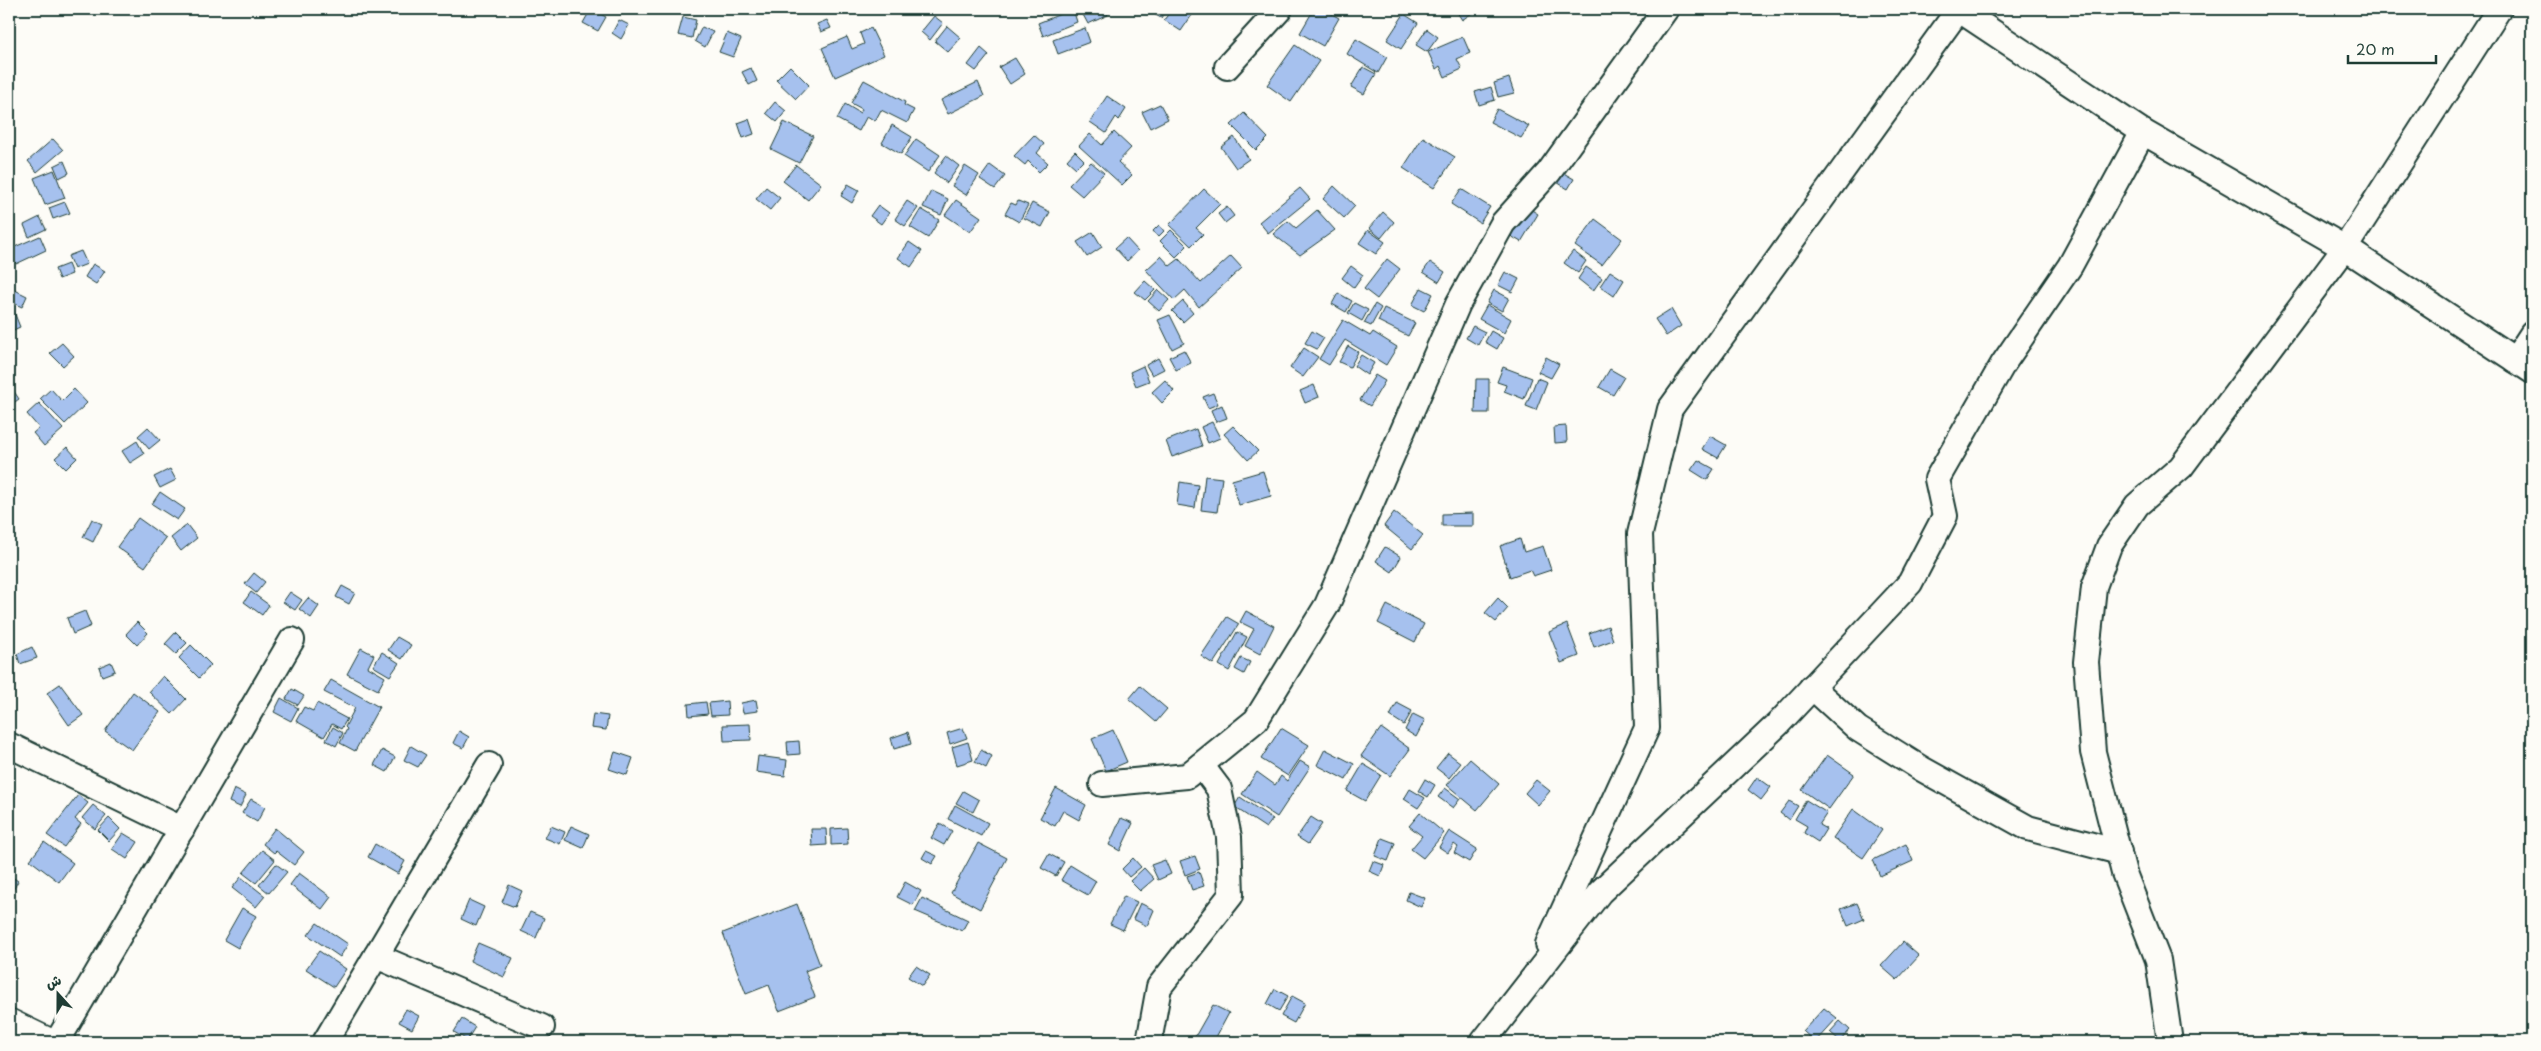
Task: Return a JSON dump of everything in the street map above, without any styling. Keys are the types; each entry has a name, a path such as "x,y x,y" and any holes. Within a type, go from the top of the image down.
{"street":[{"path":"1227,67 1280,9"},
{"path":"1102,784 1187,776 1256,720 1327,605 1458,304 1502,223 1549,172 1666,9"},
{"path":"1532,980 1647,728 1640,534 1670,409 1958,9 2143,132 2345,248 2524,365 2532,334"},
{"path":"2170,1042 2158,960 2124,873 2094,752 2086,662 2094,587 2109,546 2137,505 2181,467 2345,248 2499,9"},
{"path":"1483,1042 1600,892 1778,724 1910,583 1944,516 1937,479 2003,364 2070,266 2143,132"},
{"path":"57,1042 292,640"},
{"path":"1812,688 1858,729 1922,769 2028,828 2119,852"},
{"path":"9,745 182,829"},
{"path":"325,1042 489,765"},
{"path":"1149,1042 1159,987 1232,895 1229,837 1219,788 1201,765"},
{"path":"376,956 542,1026"},
{"path":"9,1023 48,1042"}],"building":[{"path":"558,9 570,9 568,13"},
{"path":"591,9 606,17 598,31 583,23"},
{"path":"1073,9 1077,22 1043,36 1038,23"},
{"path":"1080,9 1105,9 1108,15 1088,24"},
{"path":"1154,9 1167,9 1161,18 1152,13"},
{"path":"1172,9 1182,9 1192,15 1181,31 1164,20"},
{"path":"1314,9 1323,9 1339,18 1323,46 1300,33"},
{"path":"1455,9 1474,9 1475,11 1462,20"},
{"path":"1404,14 1418,23 1401,49 1387,40"},
{"path":"934,16 943,23 930,40 921,32"},
{"path":"683,17 696,20 692,38 678,35"},
{"path":"619,20 629,25 621,39 612,33"},
{"path":"827,20 831,28 821,32 817,24"},
{"path":"947,26 961,38 948,52 935,41"},
{"path":"702,27 713,32 705,47 695,41"},
{"path":"871,28 884,55 835,77 822,48 847,37 852,49 864,44 860,33"},
{"path":"1085,28 1090,42 1058,54 1053,40"},
{"path":"1427,29 1438,37 1427,52 1416,45"},
{"path":"727,33 741,39 733,57 719,52"},
{"path":"1463,37 1470,53 1457,59 1462,69 1445,77 1440,66 1436,69 1428,52"},
{"path":"1356,39 1387,57 1378,73 1347,54"},
{"path":"1295,45 1319,61 1291,102 1267,85"},
{"path":"981,48 989,55 976,71 968,65"},
{"path":"1015,58 1025,74 1010,84 999,67"},
{"path":"790,66 809,85 796,99 776,80"},
{"path":"1363,67 1376,74 1364,94 1351,87"},
{"path":"751,68 757,81 749,85 742,72"},
{"path":"1509,78 1514,93 1498,97 1494,83"},
{"path":"864,80 905,102 904,105 914,110 907,123 881,110 875,121 867,116 859,131 837,119 845,104 860,113 862,109 851,103"},
{"path":"978,82 984,96 948,114 941,100"},
{"path":"1491,87 1495,100 1479,105 1475,92"},
{"path":"1107,96 1126,109 1119,120 1116,117 1106,133 1090,122"},
{"path":"775,102 786,111 777,122 766,113"},
{"path":"1160,104 1168,119 1150,128 1142,112"},
{"path":"1497,109 1529,126 1521,138 1490,122"},
{"path":"1244,113 1268,138 1256,150 1231,125"},
{"path":"749,119 754,134 743,138 738,123"},
{"path":"784,122 813,136 799,163 771,149"},
{"path":"892,125 912,137 901,154 882,143"},
{"path":"1114,132 1131,148 1118,162 1132,175 1122,185 1079,146 1090,134 1102,145"},
{"path":"1034,135 1044,144 1037,153 1048,163 1039,172 1028,161 1025,165 1014,156"},
{"path":"1234,137 1249,159 1236,168 1221,147"},
{"path":"1423,137 1455,157 1434,188 1403,168"},
{"path":"53,139 63,150 37,172 28,161"},
{"path":"916,139 940,155 928,172 904,156"},
{"path":"1075,151 1084,160 1076,168 1067,160"},
{"path":"946,156 959,166 947,183 934,173"},
{"path":"64,161 69,173 59,178 54,166"},
{"path":"1091,162 1104,173 1082,196 1069,185"},
{"path":"796,165 821,184 808,200 783,181"},
{"path":"990,165 1005,176 995,189 980,179"},
{"path":"965,166 979,175 966,195 952,186"},
{"path":"54,170 65,198 45,205 34,178"},
{"path":"1560,171 1574,179 1568,189 1555,181"},
{"path":"848,184 859,190 852,203 841,196"},
{"path":"1334,186 1355,206 1344,218 1323,199"},
{"path":"766,187 780,198 770,210 756,199"},
{"path":"1300,188 1310,199 1268,233 1259,222"},
{"path":"1204,189 1220,204 1196,228 1203,234 1191,246 1169,225"},
{"path":"1461,189 1490,207 1480,223 1451,204"},
{"path":"931,191 948,199 941,215 923,207"},
{"path":"956,200 981,217 970,232 945,215"},
{"path":"907,201 918,208 905,226 895,219"},
{"path":"1018,201 1028,205 1019,222 1005,214 1011,203 1016,205"},
{"path":"65,202 70,213 53,219 49,208"},
{"path":"1032,203 1050,212 1042,227 1024,218"},
{"path":"878,205 889,213 881,224 870,216"},
{"path":"1227,207 1234,216 1225,223 1218,214"},
{"path":"1527,207 1538,214 1521,242 1509,235"},
{"path":"921,209 939,220 928,238 910,227"},
{"path":"1317,210 1335,230 1300,255 1273,234 1288,221 1296,228"},
{"path":"1383,212 1394,222 1381,238 1369,228"},
{"path":"40,217 46,229 29,237 24,225"},
{"path":"1595,219 1622,239 1602,265 1575,246"},
{"path":"1159,225 1164,231 1158,237 1153,231"},
{"path":"1171,230 1187,246 1176,257 1160,241"},
{"path":"1368,230 1385,242 1376,254 1359,243"},
{"path":"1093,232 1102,247 1087,257 1077,242"},
{"path":"40,236 46,250 16,264 10,249"},
{"path":"1126,238 1138,251 1127,261 1115,248"},
{"path":"909,242 922,251 911,267 898,258"},
{"path":"81,251 87,264 74,269 68,256"},
{"path":"1573,251 1586,261 1578,273 1564,263"},
{"path":"1161,256 1170,266 1179,259 1201,283 1231,256 1242,268 1199,307 1185,290 1174,300 1146,270"},
{"path":"1387,259 1400,269 1377,299 1364,289"},
{"path":"1430,262 1445,272 1439,282 1423,272"},
{"path":"68,264 72,274 59,279 55,269"},
{"path":"93,264 105,271 96,284 85,277"},
{"path":"1351,266 1363,275 1354,288 1342,278"},
{"path":"1586,267 1602,278 1593,291 1578,279"},
{"path":"1610,271 1624,280 1614,296 1600,286"},
{"path":"1505,272 1519,279 1512,292 1498,285"},
{"path":"1145,281 1155,290 1145,300 1135,292"},
{"path":"9,287 27,296 22,307 9,301"},
{"path":"1421,288 1433,294 1424,311 1412,305"},
{"path":"1158,290 1169,300 1159,311 1148,301"},
{"path":"1494,290 1509,298 1502,311 1487,303"},
{"path":"1338,293 1352,301 1346,312 1332,304"},
{"path":"1183,301 1193,313 1183,322 1172,311"},
{"path":"1354,303 1368,310 1362,321 1348,313"},
{"path":"1375,304 1381,308 1371,326 1364,323"},
{"path":"1487,305 1511,319 1504,333 1479,319"},
{"path":"12,307 20,327 9,332 9,308"},
{"path":"1384,308 1415,323 1408,336 1378,321"},
{"path":"1671,309 1681,326 1666,336 1655,319"},
{"path":"1170,315 1184,343 1172,349 1158,320"},
{"path":"1343,320 1370,336 1373,332 1397,347 1386,365 1345,340 1329,365 1319,359"},
{"path":"1473,326 1485,332 1478,345 1466,338"},
{"path":"1312,331 1324,338 1317,349 1305,343"},
{"path":"1491,331 1503,338 1497,349 1485,342"},
{"path":"62,343 74,356 63,366 50,353"},
{"path":"1348,346 1358,352 1350,367 1339,362"},
{"path":"1304,348 1318,357 1303,377 1290,368"},
{"path":"1184,350 1191,363 1176,370 1169,357"},
{"path":"1361,355 1374,363 1367,375 1354,366"},
{"path":"1546,357 1559,364 1551,378 1538,372"},
{"path":"1158,358 1164,369 1152,375 1146,365"},
{"path":"1143,366 1149,381 1136,386 1130,372"},
{"path":"1503,367 1532,378 1524,399 1504,391 1506,385 1497,382"},
{"path":"1610,369 1624,377 1613,395 1599,387"},
{"path":"1375,375 1385,381 1370,406 1360,400"},
{"path":"1537,378 1547,382 1536,410 1526,406"},
{"path":"1476,379 1489,379 1489,413 1475,413"},
{"path":"1165,380 1174,391 1162,403 1152,392"},
{"path":"9,384 19,399 9,406"},
{"path":"1314,385 1319,397 1305,403 1300,391"},
{"path":"51,389 62,401 74,389 87,403 65,424 40,399"},
{"path":"1213,393 1218,404 1208,408 1203,397"},
{"path":"39,403 63,429 44,446 33,433 39,428 27,414"},
{"path":"1222,405 1227,418 1216,422 1211,410"},
{"path":"1212,422 1220,438 1208,443 1201,427"},
{"path":"1233,426 1258,451 1248,460 1224,434"},
{"path":"1566,426 1567,442 1555,443 1554,427"},
{"path":"148,427 160,440 149,449 138,436"},
{"path":"1196,429 1202,446 1172,457 1166,441"},
{"path":"1710,436 1726,445 1718,458 1702,449"},
{"path":"137,441 144,454 130,463 122,451"},
{"path":"67,447 77,458 66,469 55,458"},
{"path":"1698,460 1714,469 1707,480 1691,470"},
{"path":"170,469 176,480 160,488 154,477"},
{"path":"1263,471 1271,496 1239,505 1232,480"},
{"path":"1205,476 1222,478 1217,512 1201,510"},
{"path":"1180,482 1198,485 1195,508 1177,505"},
{"path":"160,492 185,509 177,520 152,504"},
{"path":"1394,512 1423,535 1412,549 1384,526"},
{"path":"1473,513 1473,526 1442,526 1442,514"},
{"path":"138,518 166,538 145,567 117,547"},
{"path":"92,519 102,524 93,542 83,537"},
{"path":"187,525 197,538 181,551 171,538"},
{"path":"1520,539 1524,552 1543,546 1551,570 1533,576 1530,570 1510,577 1500,546"},
{"path":"1385,547 1401,557 1392,572 1376,561"},
{"path":"254,573 265,582 256,593 245,584"},
{"path":"342,586 355,593 349,604 336,597"},
{"path":"251,592 269,605 262,615 244,602"},
{"path":"290,592 302,600 295,610 283,602"},
{"path":"308,598 319,606 311,618 299,609"},
{"path":"1498,598 1508,608 1496,622 1485,613"},
{"path":"1387,605 1424,624 1415,642 1378,623"},
{"path":"85,611 91,626 73,634 67,618"},
{"path":"1246,611 1274,626 1260,654 1245,646 1254,629 1240,622"},
{"path":"1227,617 1239,624 1213,664 1201,656"},
{"path":"137,622 148,633 137,645 126,634"},
{"path":"1567,624 1579,656 1561,663 1549,632"},
{"path":"1608,626 1613,640 1594,647 1589,633"},
{"path":"176,632 187,643 176,654 165,644"},
{"path":"1237,632 1247,637 1229,671 1219,665"},
{"path":"397,637 411,645 402,659 388,650"},
{"path":"191,645 211,665 199,678 179,658"},
{"path":"32,647 37,658 20,664 17,654"},
{"path":"361,648 374,655 368,667 385,677 378,690 347,674"},
{"path":"382,652 399,663 390,676 373,666"},
{"path":"1241,658 1250,662 1244,674 1235,669"},
{"path":"111,662 115,671 102,676 99,667"},
{"path":"163,676 186,699 172,714 149,692"},
{"path":"331,680 379,707 355,751 340,743 347,729 345,727 355,708 324,692"},
{"path":"60,684 83,715 69,725 47,693"},
{"path":"1140,686 1167,709 1156,722 1129,699"},
{"path":"292,689 304,696 298,705 286,699"},
{"path":"133,692 160,712 132,750 105,731"},
{"path":"281,698 298,708 291,721 274,712"},
{"path":"756,700 758,711 743,713 741,703"},
{"path":"727,701 728,715 711,716 709,703"},
{"path":"706,702 708,714 689,716 688,704"},
{"path":"317,703 347,719 341,729 332,724 324,737 296,721 304,707 313,711"},
{"path":"1397,703 1412,711 1404,725 1390,716"},
{"path":"593,714 608,716 606,730 591,728"},
{"path":"1413,714 1425,720 1416,737 1405,730"},
{"path":"750,724 751,740 724,741 723,725"},
{"path":"333,727 343,733 336,746 326,740"},
{"path":"963,728 967,738 950,744 947,733"},
{"path":"1281,728 1309,745 1288,776 1261,759"},
{"path":"1381,728 1410,749 1390,776 1361,756"},
{"path":"1113,730 1127,762 1106,771 1092,739"},
{"path":"459,731 469,737 463,748 453,743"},
{"path":"908,732 911,744 894,749 891,738"},
{"path":"799,741 800,754 788,755 787,742"},
{"path":"968,742 973,760 957,765 952,747"},
{"path":"411,746 426,755 418,767 404,760"},
{"path":"1325,749 1354,764 1346,780 1317,765"},
{"path":"382,750 395,757 387,772 374,765"},
{"path":"981,750 992,756 986,768 975,762"},
{"path":"615,752 633,758 627,775 609,769"},
{"path":"1448,753 1461,763 1449,778 1436,768"},
{"path":"1827,755 1854,774 1829,809 1802,790"},
{"path":"758,756 787,760 785,776 756,772"},
{"path":"1470,759 1499,784 1477,810 1447,785"},
{"path":"1300,761 1310,767 1277,817 1242,794 1257,772 1275,785 1281,776 1287,781"},
{"path":"1363,764 1381,775 1365,801 1347,791"},
{"path":"1757,777 1771,787 1761,800 1748,790"},
{"path":"1425,779 1435,785 1428,797 1418,791"},
{"path":"1536,780 1550,791 1538,805 1525,793"},
{"path":"1056,788 1086,805 1079,820 1063,811 1055,826 1040,818"},
{"path":"1445,788 1460,799 1453,808 1438,797"},
{"path":"234,789 246,795 240,807 229,802"},
{"path":"1410,789 1425,798 1418,808 1404,799"},
{"path":"963,791 979,800 973,812 956,803"},
{"path":"78,795 88,803 75,819 81,824 64,847 47,835"},
{"path":"1240,797 1273,819 1266,828 1234,807"},
{"path":"251,799 265,807 257,822 242,813"},
{"path":"1806,800 1827,813 1819,825 1826,829 1818,842 1804,833 1807,826 1795,819"},
{"path":"1789,801 1798,806 1789,820 1780,813"},
{"path":"93,805 106,816 95,829 82,818"},
{"path":"955,805 988,823 981,836 948,819"},
{"path":"1853,809 1882,830 1863,858 1833,838"},
{"path":"1420,813 1444,833 1423,858 1411,849 1422,836 1409,826"},
{"path":"1311,817 1322,824 1308,844 1297,837"},
{"path":"109,818 120,829 109,841 98,830"},
{"path":"1121,818 1133,823 1120,851 1109,845"},
{"path":"940,823 952,831 944,845 931,838"},
{"path":"551,826 565,832 560,844 545,838"},
{"path":"571,826 589,834 583,848 565,840"},
{"path":"275,828 304,852 294,865 263,844"},
{"path":"847,828 848,844 831,845 831,829"},
{"path":"811,829 826,829 827,845 812,846"},
{"path":"1449,831 1477,849 1469,862 1454,853 1458,847 1454,844 1448,853 1439,847"},
{"path":"123,833 138,842 127,859 112,849"},
{"path":"1382,838 1395,843 1388,861 1375,856"},
{"path":"44,842 73,863 59,882 30,860"},
{"path":"978,843 1007,858 980,909 951,893"},
{"path":"375,844 405,861 398,874 368,857"},
{"path":"1906,844 1913,861 1880,876 1873,860"},
{"path":"262,850 275,860 256,883 243,873"},
{"path":"926,851 937,856 932,864 922,858"},
{"path":"1049,854 1064,862 1056,876 1041,868"},
{"path":"1195,856 1200,869 1185,875 1180,861"},
{"path":"1133,858 1141,867 1129,877 1122,869"},
{"path":"1165,860 1171,874 1158,880 1151,865"},
{"path":"1373,861 1384,865 1380,876 1369,871"},
{"path":"276,864 287,872 269,893 259,885"},
{"path":"1070,865 1096,881 1088,895 1061,880"},
{"path":"1144,868 1154,879 1140,891 1130,881"},
{"path":"1199,872 1204,886 1192,890 1187,876"},
{"path":"299,873 331,897 322,909 290,885"},
{"path":"9,875 18,881 11,894 9,893"},
{"path":"241,877 265,896 256,907 232,888"},
{"path":"905,882 921,891 913,905 897,897"},
{"path":"509,885 522,891 515,907 502,902"},
{"path":"1409,892 1425,898 1421,907 1406,900"},
{"path":"1124,896 1137,902 1123,930 1110,924"},
{"path":"922,898 968,920 962,931 915,911"},
{"path":"469,900 484,907 476,926 461,919"},
{"path":"1140,903 1154,910 1147,926 1133,919"},
{"path":"1857,903 1864,919 1848,926 1841,909"},
{"path":"797,904 820,965 805,971 815,997 779,1011 769,985 746,994 723,933"},
{"path":"242,908 256,916 238,948 224,940"},
{"path":"530,912 544,918 536,938 521,931"},
{"path":"317,923 348,944 340,957 308,935"},
{"path":"1903,942 1919,956 1897,980 1881,966"},
{"path":"478,943 513,958 504,977 470,961"},
{"path":"319,951 346,969 334,987 306,969"},
{"path":"916,966 930,975 922,986 908,977"},
{"path":"1275,989 1288,996 1279,1011 1267,1004"},
{"path":"1292,996 1305,1003 1294,1023 1281,1016"},
{"path":"1213,1005 1229,1013 1215,1039 1220,1042 1192,1042"},
{"path":"1824,1008 1837,1018 1815,1042 1803,1031"},
{"path":"406,1009 419,1016 412,1029 399,1022"},
{"path":"462,1019 475,1027 467,1040 454,1032"},
{"path":"1840,1021 1850,1030 1840,1041 1830,1032"},
{"path":"860,1037 871,1042 857,1042"}]}
